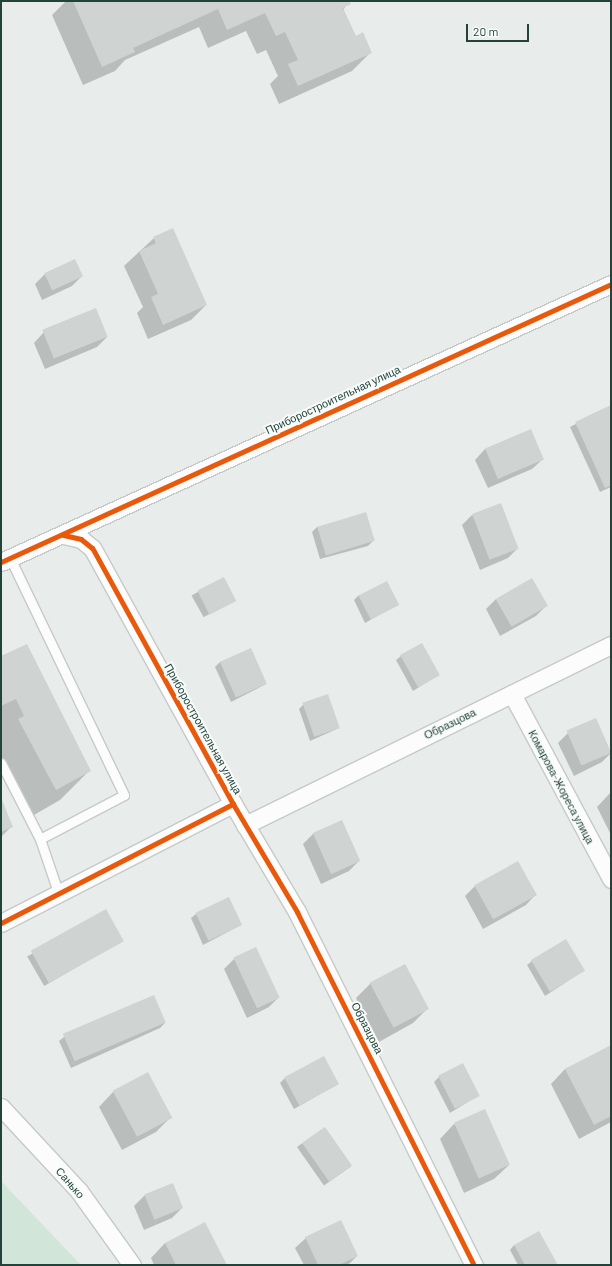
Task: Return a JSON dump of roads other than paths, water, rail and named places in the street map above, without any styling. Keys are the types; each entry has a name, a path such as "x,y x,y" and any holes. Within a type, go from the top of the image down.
{"street":[{"name":"Приборостроительная улица","path":"6,560 611,284"},
{"name":"Приборостроительная улица","path":"1,923 58,892 233,804 92,548 81,539 63,535"},
{"name":"Образцова","path":"245,825 611,645"},
{"name":"Комарова-Жореса улица","path":"512,694 611,879"},
{"name":"Образцова","path":"233,804 297,912 474,1265"},
{"name":"Санько","path":"1,1107 79,1191 132,1265"}],"lane":[{"path":"6,560 124,795 40,838"},
{"path":"1,763 40,838 58,892"}]}
